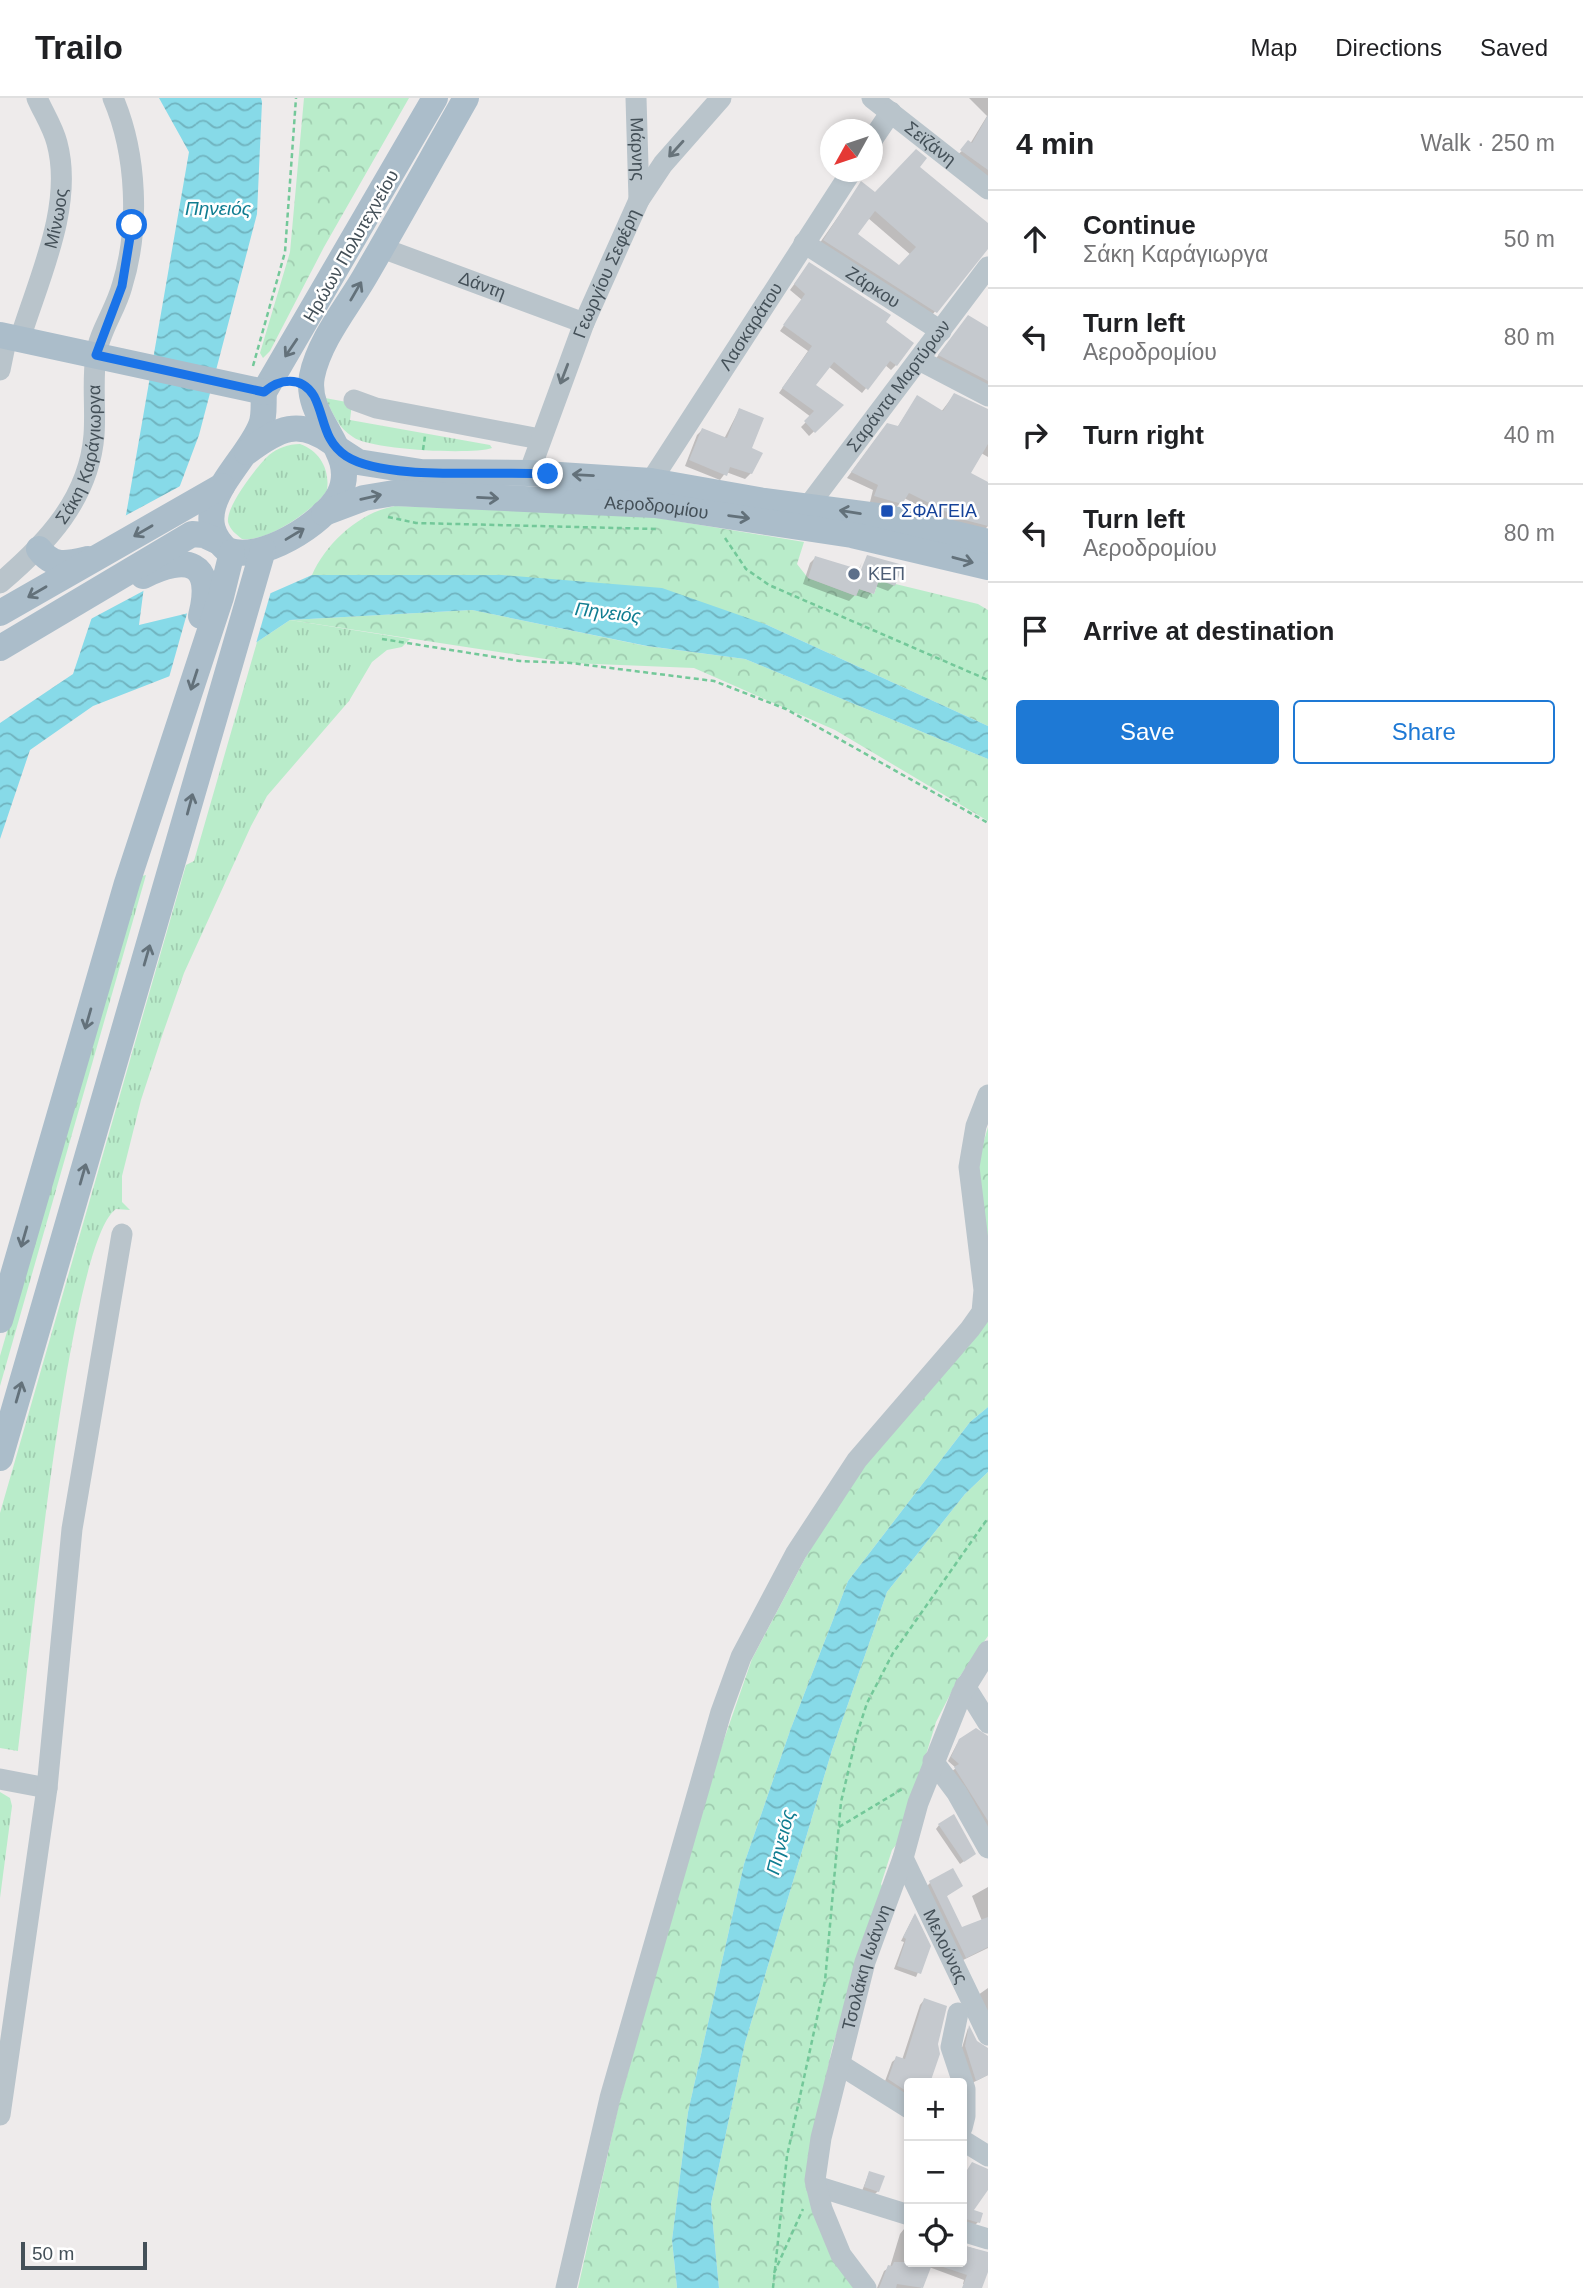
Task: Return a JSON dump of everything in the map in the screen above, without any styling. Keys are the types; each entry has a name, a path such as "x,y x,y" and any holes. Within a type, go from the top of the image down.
{"main road":[{"name":"Ηρώων Πολυτεχνείου","path":"264,392 436,98"},
{"name":"Ηρώων Πολυτεχνείου","path":"314,397 312,378 323,349 467,98"},
{"path":"0,648 192,534 204,535 225,547 263,550 281,542 324,513 343,485 344,463 321,421 314,397 303,386 288,380 280,381 264,392 9,337"},
{"path":"0,613 76,566 103,554 212,492 243,456 262,422 264,392"},
{"path":"243,456 268,438 302,427 315,430 336,446"},
{"name":"Αεροδρομίου","path":"336,446 358,462 401,470 529,473 651,481 764,501 885,517 988,542"},
{"path":"0,1320 127,883 203,650 225,547 211,519 212,492"},
{"name":"Αεροδρομίου","path":"324,513 364,498 394,493 655,505 852,535 988,567"},
{"path":"39,549 46,558 57,564 76,566"},
{"path":"0,1458 263,550"},
{"path":"98,590 124,586 161,568 189,564 215,592"}],"street":[{"name":"Μίνωος","path":"0,370 9,337 52,236 61,186 57,141 37,98"},
{"name":"Σάκη Καράγιωργα","path":"0,583 39,549 72,505 86,474 94,432 98,356 122,286 131,244 129,154 113,98"},
{"name":"Μάρνης","path":"636,98 639,200"},
{"name":"Γεωργίου Σεφέρη","path":"529,473 584,323 639,200 663,164 721,98"},
{"name":"Σεϊζάνη","path":"872,98 988,189"},
{"path":"883,124 891,112"},
{"name":"Λασκαράτου","path":"651,481 844,182"},
{"name":"Ζάρκου","path":"804,243 941,331"},
{"name":"Δάντη","path":"382,248 584,323"},
{"name":"Σαράντα Μαρτύρων","path":"809,505 988,267"},
{"path":"919,360 988,396"},
{"path":"354,400 376,408 540,439"},
{"path":"566,2288 610,2098 721,1712 741,1657 796,1553 857,1460 970,1329 985,1305 969,1167 976,1126 988,1095"},
{"path":"0,2115 47,1788 72,1529 122,1234"},
{"name":"Τσολάκη Ιωάννη","path":"866,2288 849,2269 833,2241 816,2183 821,2138 865,1962 903,1858 933,1762 965,1686 988,1651"},
{"path":"965,1686 988,1723"},
{"path":"933,1762 957,1793 988,1848"},
{"path":"0,1779 47,1788"},
{"name":"Μελούνας","path":"903,1858 988,2035"},
{"path":"958,2013 951,2047 961,2078"},
{"path":"839,2064 904,2105"},
{"path":"964,2141 988,2156"},
{"path":"816,2183 904,2213"},
{"path":"967,2233 988,2239"}],"path":[{"path":"259,342 285,252 296,98"},
{"path":"382,513 392,519 416,523 670,529"},
{"path":"719,533 733,545 747,569 769,584 988,680"},
{"path":"382,639 520,661 572,663 714,681 786,709 988,823"},
{"path":"773,2288 772,2277 787,2156 825,1982 841,1802 856,1734 882,1673 930,1598 988,1518"},
{"path":"839,1827 914,1783"},
{"path":"772,2277 816,2183"}],"green space":[{"path":"304,98 409,98 324,247 270,351 263,358 260,353 290,252"},
{"path":"325,398 352,403 350,420 490,445 492,448 464,451 422,450 363,441 343,429"},
{"path":"300,444 313,451 322,462 327,475 327,490 312,507 289,524 264,536 242,539 228,522 237,497 269,455 283,447"},
{"path":"395,506 646,516 804,542 797,564 808,578 856,596 859,589 874,594 879,580 978,604 988,610 988,726 765,624 502,575 312,575 326,552 346,531 369,515"},
{"path":"472,610 646,646 745,659 988,759 988,821 835,730 694,668 571,663 290,620"},
{"path":"290,620 410,639 402,647 387,650 372,662 349,701 267,796 184,973 141,1100 122,1176 122,1202 130,1210 116,1209 98,1238 82,1296 53,1462 18,1751 0,1748 0,1513 186,865 194,861 257,642"},
{"path":"146,875 0,1386 0,1356 138,877"},
{"path":"988,1127 988,1407 970,1422 848,1581 791,1728 744,1864 688,2112 672,2240 677,2288 578,2288 619,2104 705,1794 752,1659 857,1460 983,1308 972,1181"},
{"path":"988,1472 988,1636 958,1679 936,1722 900,1840 892,1850 881,1884 884,1890 832,2048 812,2146 858,2288 719,2288 711,2204 745,2043 832,1750 887,1592 965,1494"},
{"path":"0,1792 10,1798 12,1806 0,1898"}],"water":[{"name":"Πηνειός","path":"159,98 261,98 262,102 257,214 199,435 145,579 139,625 271,593 312,575 502,575 662,588 765,624 988,726 988,759 745,659 647,646 472,610 290,620 257,642 93,706 30,750 0,839 0,723 73,674 126,515 189,152"},
{"name":"Πηνειός","path":"988,1407 988,1472 965,1494 887,1592 832,1750 745,2043 711,2204 719,2288 677,2288 672,2240 688,2112 744,1864 791,1728 848,1581 970,1422"}],"pier":[{"path":"184,484 147,589 87,621 121,518"},
{"path":"272,588 255,647 168,681 188,610"}],"building":[{"path":"988,115 988,170 960,150 968,140 972,143"},
{"path":"916,149 927,158 920,167 988,223 988,249 937,313 823,240 862,182 875,192","holes":["875,211 916,247 899,265 858,234"]},
{"path":"809,262 891,315 886,322 914,343 897,366 890,361 868,390 834,362 816,385 844,405 815,433 804,421 814,411 782,388 812,346 783,325 805,294 794,284"},
{"path":"968,315 988,327 988,381 938,355"},
{"path":"954,393 988,409 988,444 971,473 988,482 988,526 961,519 909,493 902,504 874,496 878,485 851,472 887,423 898,426 917,395 943,411"},
{"path":"739,408 764,418 752,448 763,453 752,474 730,467 727,476 689,460 702,428 727,438"},
{"name":"ΚΕΠ","path":"867,555 903,565 895,586 879,580 874,594 859,589 856,596 808,578 815,556 861,570"},
{"path":"976,1728 988,1736 988,1821 954,1767 959,1764 951,1757 959,1739"},
{"path":"954,1814 976,1854 964,1862 938,1824"},
{"path":"953,1868 963,1886 947,1896 962,1927 988,1917 988,1947 966,1958 929,1881"},
{"path":"915,1913 931,1946 921,1974 897,1966 906,1939 903,1937"},
{"path":"924,1998 947,2006 938,2044 940,2054 932,2078 904,2078 904,2090 888,2079 896,2056 905,2059"},
{"path":"969,2025 977,2041 988,2048 988,2075 976,2081 965,2046"},
{"path":"972,2162 988,2169 988,2190 974,2210 983,2213 980,2223 967,2219 967,2170"},
{"path":"869,2171 885,2176 879,2192 864,2187"},
{"path":"967,2246 988,2252 988,2272 982,2288 962,2288 967,2275 943,2267 967,2267"},
{"path":"894,2262 904,2262 904,2267 931,2267 923,2288 897,2284 896,2288 879,2288 888,2265 892,2266"}],"place":[{"name":"ΣΦΑΓΕΙΑ","path":"887,511"},
{"name":"ΚΕΠ","path":"854,574"}],"route":[{"path":"132,225 129,259 122,286 96,355 264,392 280,381 293,381 314,397 321,421 333,443 344,455 358,462 421,472 548,474"}]}
